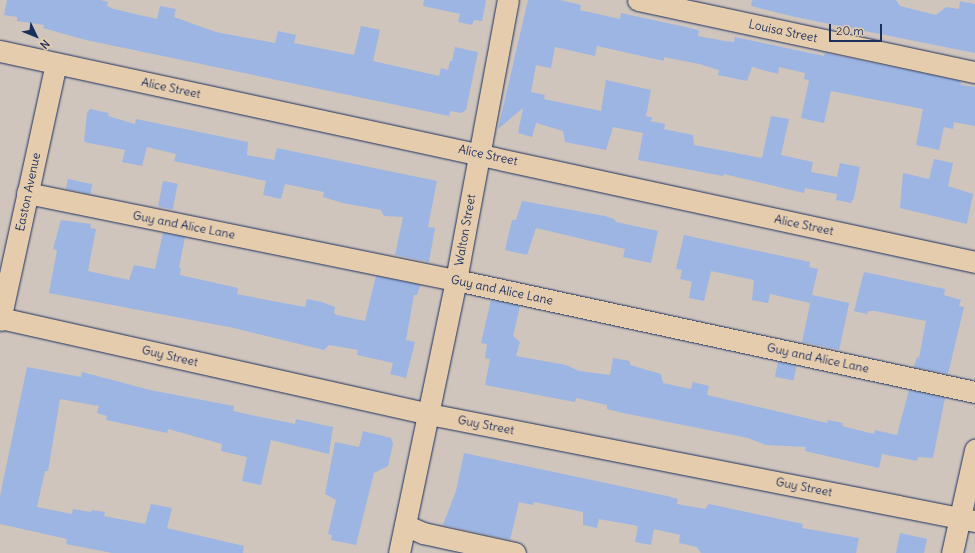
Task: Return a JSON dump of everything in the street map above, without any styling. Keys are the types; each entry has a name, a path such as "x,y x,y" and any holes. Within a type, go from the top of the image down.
{"street":[{"name":"Walton Street","path":"399,553 456,280 508,0"},
{"name":"Louisa Street","path":"638,0 975,72"},
{"name":"Alice Street","path":"0,51 479,153 975,262"},
{"name":"Easton Avenue","path":"0,319 56,64"},
{"name":"Guy and Alice Lane","path":"27,193 456,280 975,392"},
{"name":"Guy Street","path":"0,319 429,414 967,519"},
{"path":"952,553 967,519 975,450"},
{"path":"405,525 423,533 515,553"}],"building":[{"path":"7,0 101,0 108,2 107,6 114,9 157,19 160,6 176,9 174,17 216,32 275,43 278,31 296,35 294,43 354,55 361,26 380,30 373,61 439,76 441,68 448,70 450,61 452,61 455,47 478,52 466,110 461,113 450,111 449,116 86,40 43,28 44,25 17,21 17,17 4,15"},
{"path":"424,0 486,0 482,21 474,20 472,25 458,22 460,14 423,6"},
{"path":"528,0 560,0 581,5 580,10 620,19 621,13 699,30 698,36 734,42 735,37 824,56 825,53 960,81 961,85 975,87 975,126 954,122 953,129 944,127 939,150 916,145 923,109 831,91 824,123 801,118 809,80 804,79 805,73 779,67 778,74 752,67 747,81 718,75 719,70 699,64 664,57 664,61 597,46 595,56 555,47 551,68 536,65 531,92 545,95 544,99 601,111 606,80 651,90 646,116 653,118 650,121 665,124 664,129 693,135 694,145 762,158 771,116 789,119 781,155 813,162 811,172 837,177 840,163 860,167 854,198 851,203 836,200 837,194 805,188 804,193 724,174 723,176 638,160 643,133 613,127 606,150 565,142 563,131 536,123 532,137 518,133 523,108 498,129"},
{"path":"752,0 896,0 900,6 936,15 946,7 959,9 960,1 975,4 975,53 795,17 751,6"},
{"path":"90,109 109,113 108,116 135,124 136,119 248,142 247,155 274,160 277,148 437,181 428,227 435,228 429,262 395,255 403,217 384,216 381,210 343,203 323,197 324,192 285,184 281,199 263,195 266,181 174,161 176,154 147,147 142,166 122,162 125,150 84,142 87,113"},
{"path":"934,159 953,163 948,186 973,194 967,224 900,208 903,173 929,179"},
{"path":"68,179 92,184 90,194 66,189"},
{"path":"163,181 178,184 173,209 158,207"},
{"path":"522,201 605,216 614,219 616,222 658,231 651,263 623,257 625,249 536,228 527,255 505,250 512,220 516,220"},
{"path":"61,220 91,224 90,228 96,229 88,271 129,280 134,265 155,269 163,233 185,237 179,268 181,268 180,275 238,288 237,294 267,300 305,307 307,299 322,302 335,307 334,313 337,315 365,321 376,276 420,285 417,295 414,295 406,340 415,342 406,378 390,374 393,363 357,355 358,350 329,345 324,350 234,328 49,293 57,250 53,249"},
{"path":"684,235 810,262 809,267 818,269 810,303 770,294 768,303 752,300 754,280 711,271 704,301 689,298 692,282 680,279 682,270 676,269"},
{"path":"864,272 945,289 944,295 961,300 959,306 964,307 948,374 914,367 917,357 919,358 926,321 875,311 868,311 867,314 854,311"},
{"path":"812,295 849,303 839,350 802,342"},
{"path":"491,300 520,306 513,336 520,342 516,356 566,365 579,371 610,375 613,358 630,361 630,365 661,374 663,383 691,389 693,382 709,386 707,395 827,423 828,420 843,423 842,426 874,434 875,430 897,435 909,390 945,398 933,458 918,457 917,461 882,454 879,468 805,451 806,447 766,445 748,438 623,413 607,409 607,405 576,398 575,402 485,385 490,359 485,358 487,344 481,343"},
{"path":"778,362 797,366 793,381 775,377"},
{"path":"27,367 81,377 82,372 150,390 234,406 233,411 295,424 296,419 333,427 329,454 271,440 261,485 242,481 247,457 221,451 222,444 168,429 167,433 106,420 107,416 97,413 99,406 60,399 48,471 45,471 37,507 72,514 73,509 91,512 92,510 105,512 104,516 145,524 151,504 172,508 167,528 244,546 243,553 112,553 66,544 67,539 0,524 0,496"},
{"path":"363,431 391,438 393,444 388,466 374,473 356,545 331,540 332,535 328,534 336,500 325,494 335,442 359,447"},
{"path":"464,453 667,496 678,499 677,504 705,509 709,504 803,524 802,528 859,538 856,553 701,553 697,547 679,543 680,535 654,529 651,545 635,542 638,526 599,519 597,528 583,525 583,512 534,502 533,505 519,502 510,540 443,525 456,491"},
{"path":"900,533 927,539 924,553 896,553"}]}
